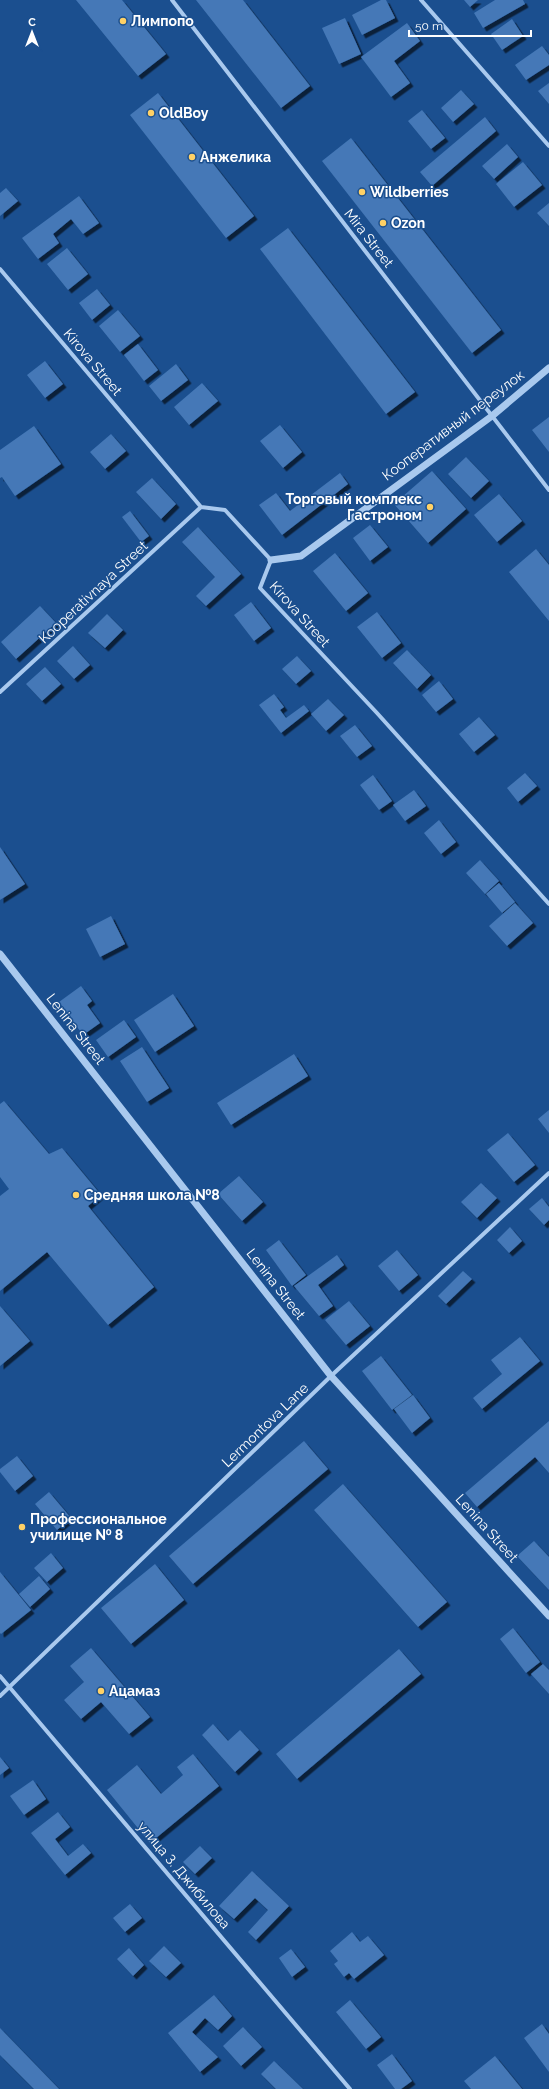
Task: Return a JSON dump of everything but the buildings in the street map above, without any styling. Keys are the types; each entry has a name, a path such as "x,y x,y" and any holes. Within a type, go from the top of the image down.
{"street":[{"name":"Mira Street","path":"172,0 549,490"},
{"path":"421,0 549,146"},
{"name":"Kirova Street","path":"0,269 201,507 224,510 271,560 260,588 382,719 549,904"},
{"name":"Кооперативный переулок","path":"271,560 301,556 492,416 549,368"},
{"name":"Kooperativnaya Street","path":"0,692 201,507"},
{"name":"Lenina Street","path":"0,954 331,1376 549,1616"},
{"name":"Lermontova Lane","path":"0,1696 331,1376 549,1173"},
{"name":"улица З. Джибилова","path":"0,1676 350,2089"}],"place":[{"name":"Лимпопо","path":"123,21"},
{"name":"OldBoy","path":"151,113"},
{"name":"Анжелика","path":"192,157"},
{"name":"Wildberries","path":"362,192"},
{"name":"Ozon","path":"383,223"},
{"name":"Торговый комплекс Гастроном","path":"430,507"},
{"name":"Средняя школа №8","path":"76,1195"},
{"name":"Профессиональное училище № 8","path":"22,1527"},
{"name":"Ацамаз","path":"101,1691"}]}
